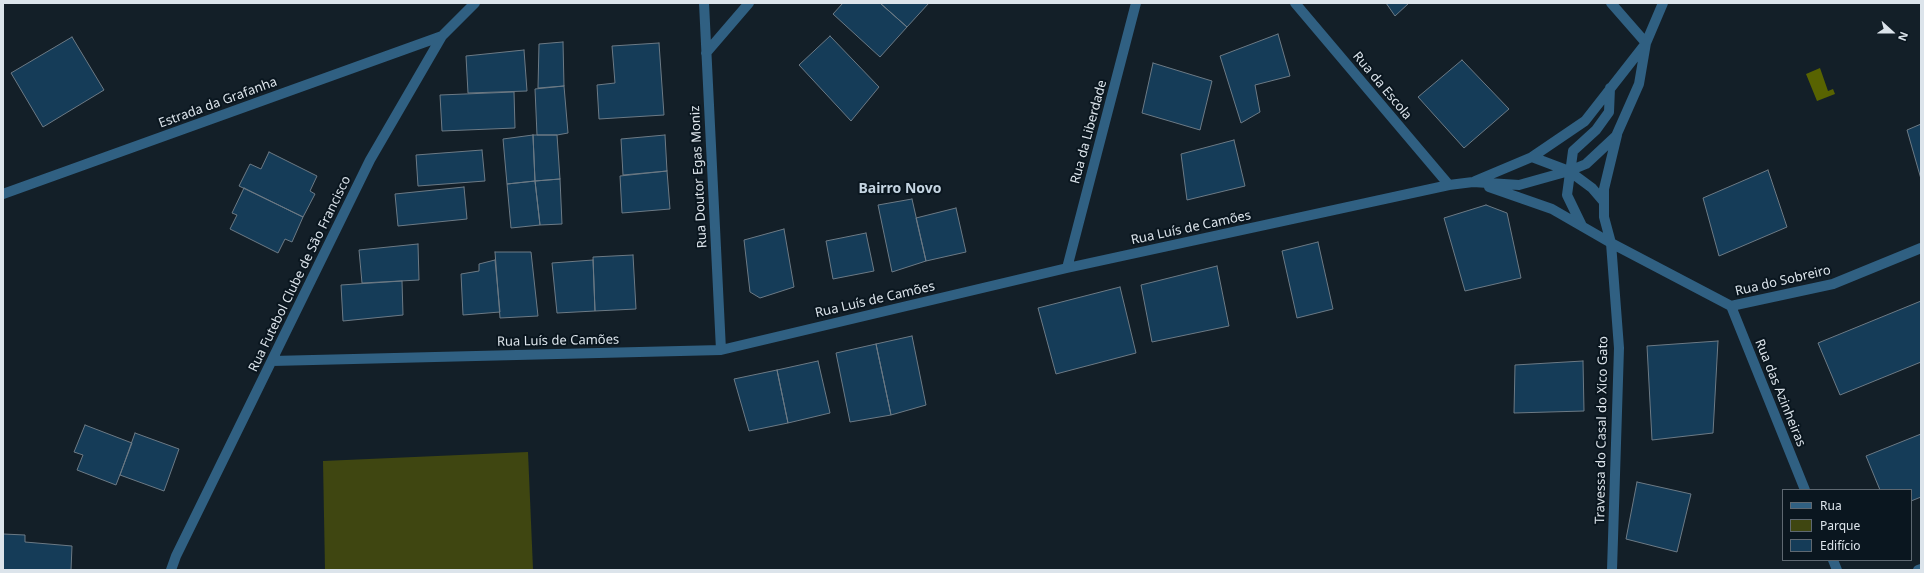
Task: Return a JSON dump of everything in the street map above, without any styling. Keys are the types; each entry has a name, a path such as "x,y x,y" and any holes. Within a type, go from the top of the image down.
{"street":[{"name":"Rua Futebol Clube de São Francisco","path":"171,570 176,556 370,160 442,36 475,3"},
{"name":"Rua Doutor Egas Moniz","path":"704,3 721,350"},
{"path":"706,53 749,3"},
{"name":"Rua da Liberdade","path":"1067,268 1136,3"},
{"name":"Rua da Escola","path":"1295,3 1449,185"},
{"path":"1611,3 1646,42"},
{"path":"1611,243 1604,217 1604,189 1618,133 1639,84 1646,42 1663,3"},
{"name":"Estrada da Grafanha","path":"3,194 442,36"},
{"path":"1473,182 1532,158 1585,121 1646,42"},
{"path":"1582,226 1567,195 1569,171 1573,151 1596,130 1609,112 1610,88"},
{"path":"1473,182 1519,185 1569,171 1586,164 1618,133"},
{"path":"1532,158 1569,171 1592,188 1604,202"},
{"name":"Rua Luís de Camões","path":"272,361 721,350 1067,268 1449,185 1473,182"},
{"name":"Rua do Sobreiro","path":"1473,182 1552,209 1611,243 1731,306 1833,284 1921,248"},
{"name":"Travessa do Casal do Xico Gato","path":"1611,243 1619,348 1612,570"},
{"name":"Rua das Azinheiras","path":"1731,306 1805,489"},
{"path":"1834,561 1838,570"}],"green space":[{"path":"528,452 533,569 325,570 323,461"}],"shaded area":[{"path":"1820,68 1828,91 1833,89 1835,94 1817,101 1806,74"}],"building":[{"path":"843,3 880,3 907,27 880,57 833,14"},
{"path":"880,3 929,3 907,27"},
{"path":"1386,3 1409,3 1395,16"},
{"path":"1278,34 1290,76 1255,85 1260,112 1241,123 1220,56"},
{"path":"830,36 879,87 851,121 799,65"},
{"path":"72,37 104,90 43,127 11,73"},
{"path":"563,42 564,86 538,88 539,44"},
{"path":"659,43 664,115 599,119 597,85 615,83 612,46"},
{"path":"524,50 527,91 468,93 466,56"},
{"path":"1462,60 1509,109 1464,148 1418,97"},
{"path":"1153,63 1212,81 1200,130 1142,113"},
{"path":"564,86 568,133 557,135 537,135 535,89"},
{"path":"514,92 515,128 442,131 440,95"},
{"path":"1921,124 1921,179 1907,130"},
{"path":"533,135 535,181 507,184 503,139"},
{"path":"533,135 557,135 560,179 535,181"},
{"path":"665,135 667,171 623,175 621,139"},
{"path":"1234,140 1245,186 1187,200 1181,154"},
{"path":"482,150 485,181 418,186 416,155"},
{"path":"269,152 317,176 310,191 315,194 303,217 239,186 250,164 261,169"},
{"path":"1768,170 1787,227 1719,256 1703,198"},
{"path":"667,171 670,209 622,213 620,176"},
{"path":"560,179 562,224 540,225 535,181"},
{"path":"535,181 540,225 511,228 507,184"},
{"path":"464,187 467,219 398,226 395,194"},
{"path":"244,188 303,217 292,242 285,239 278,253 230,229 237,215 232,213"},
{"path":"912,199 926,261 892,272 878,205"},
{"path":"1486,205 1507,213 1521,278 1465,291 1444,218"},
{"path":"956,208 966,252 926,261 916,218"},
{"path":"784,229 794,287 760,298 750,292 744,240"},
{"path":"866,233 874,271 833,279 826,241"},
{"path":"1318,242 1333,309 1297,318 1282,251"},
{"path":"418,244 419,280 362,283 359,250"},
{"path":"495,252 531,252 538,316 500,318"},
{"path":"633,255 636,309 595,311 593,257"},
{"path":"495,260 500,312 463,315 461,274 479,271 479,264"},
{"path":"593,260 595,311 557,313 552,263"},
{"path":"1217,266 1229,326 1152,342 1141,285"},
{"path":"402,281 403,315 343,321 341,285"},
{"path":"1120,287 1136,353 1056,374 1038,308"},
{"path":"1921,301 1921,362 1840,395 1818,343"},
{"path":"912,336 926,405 891,415 876,344"},
{"path":"1718,341 1713,433 1652,440 1647,346"},
{"path":"876,344 891,415 850,422 836,353"},
{"path":"818,361 830,413 788,423 777,370"},
{"path":"1583,361 1584,411 1514,413 1515,365"},
{"path":"777,370 788,423 749,431 734,379"},
{"path":"85,425 132,443 116,485 77,470 83,455 74,452"},
{"path":"135,433 179,449 164,491 120,475"},
{"path":"1921,434 1921,497 1912,501 1912,489 1880,489 1866,456"},
{"path":"1637,482 1691,494 1677,552 1626,539"},
{"path":"3,534 25,535 25,542 72,546 71,570 3,570"}],"district":[{"name":"Bairro Novo","path":"900,189"}]}
